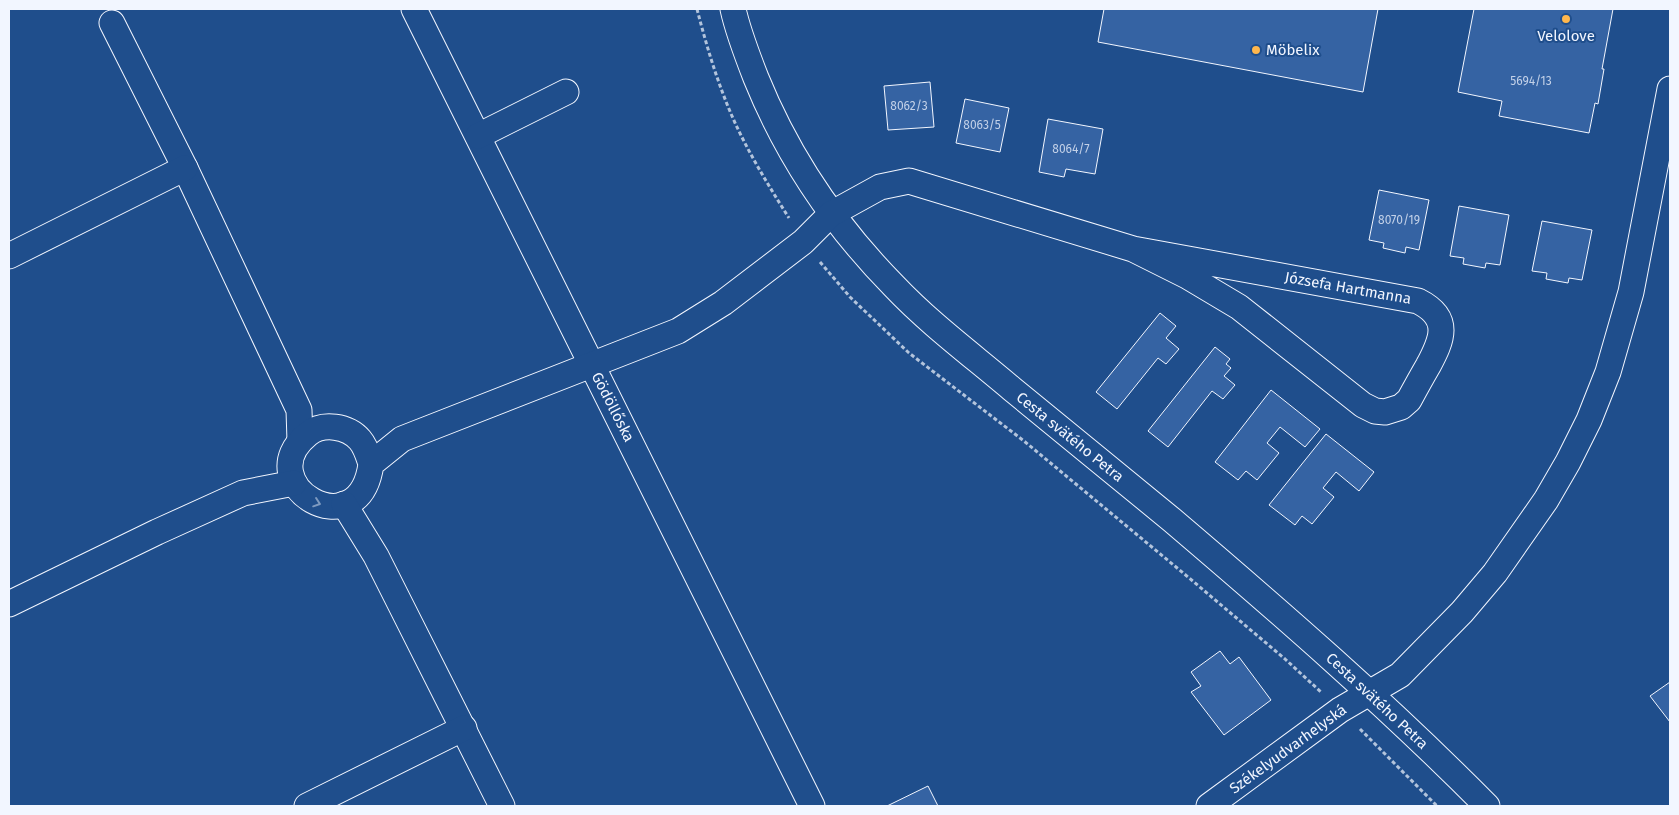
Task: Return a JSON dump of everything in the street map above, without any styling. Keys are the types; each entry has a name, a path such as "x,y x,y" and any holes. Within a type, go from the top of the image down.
{"street":[{"name":"Gödöllőska","path":"414,9 812,806"},
{"name":"Cesta svätého Petra","path":"733,9 748,59 786,144 831,214 876,268 934,325 1173,521 1369,693 1487,806"},
{"path":"112,23 185,168 299,410 322,428"},
{"name":"Székelyudvarhelyská","path":"1209,806 1340,710 1400,675 1467,606 1495,573 1546,500 1568,462 1588,420 1611,363 1631,292 1670,89"},
{"path":"478,136 566,92"},
{"path":"9,256 185,168"},
{"name":"Józsefa Hartmanna","path":"402,439 658,340 698,320 803,242 831,214 880,187 909,181 1133,249 1418,301 1434,312 1439,320 1441,328 1439,345 1409,400 1401,407 1393,410 1375,411 1352,397 1239,307 1188,276 1133,249"},
{"path":"299,410 296,448 291,474 294,483 305,497 321,505 332,506 353,497 369,478 370,464 368,451 350,431"},
{"path":"243,493 296,448 310,432 322,428 336,427 402,439"},
{"path":"370,464 402,439"},
{"path":"9,604 157,532 243,493 294,483"},
{"path":"353,497 376,556 502,806"},
{"path":"307,806 464,728"}],"building":[{"name":"Möbelix","path":"1104,9 1378,9 1363,92 1098,42"},
{"path":"1474,9 1613,9 1602,69 1604,69 1598,104 1595,103 1589,133 1499,116 1502,101 1458,92"},
{"path":"930,82 934,127 888,130 884,86"},
{"path":"965,99 1009,108 1000,152 956,143"},
{"path":"1048,119 1103,129 1095,174 1066,169 1064,177 1039,172"},
{"path":"1379,190 1429,200 1419,250 1406,247 1405,253 1383,248 1384,243 1369,240"},
{"path":"1459,206 1509,215 1500,265 1486,263 1485,268 1463,264 1464,258 1450,256"},
{"path":"1542,221 1592,230 1582,280 1569,278 1568,283 1546,279 1547,273 1532,271"},
{"path":"1160,313 1176,326 1166,338 1179,349 1166,364 1158,358 1117,409 1096,392"},
{"path":"1215,347 1230,359 1226,364 1231,368 1224,376 1235,385 1223,399 1212,391 1168,447 1148,431"},
{"path":"1271,390 1320,429 1305,447 1280,427 1267,443 1279,453 1257,480 1246,471 1238,480 1215,462"},
{"path":"1326,434 1374,472 1359,491 1336,472 1323,488 1334,497 1312,524 1302,516 1295,525 1269,505"},
{"path":"1220,651 1230,664 1239,657 1271,700 1224,735 1191,692 1201,686 1191,672"},
{"path":"1670,682 1670,722 1650,696"},
{"path":"928,786 938,806 887,806"}],"place":[{"name":"Velolove","path":"1566,19"},
{"name":"Möbelix","path":"1256,50"}]}
